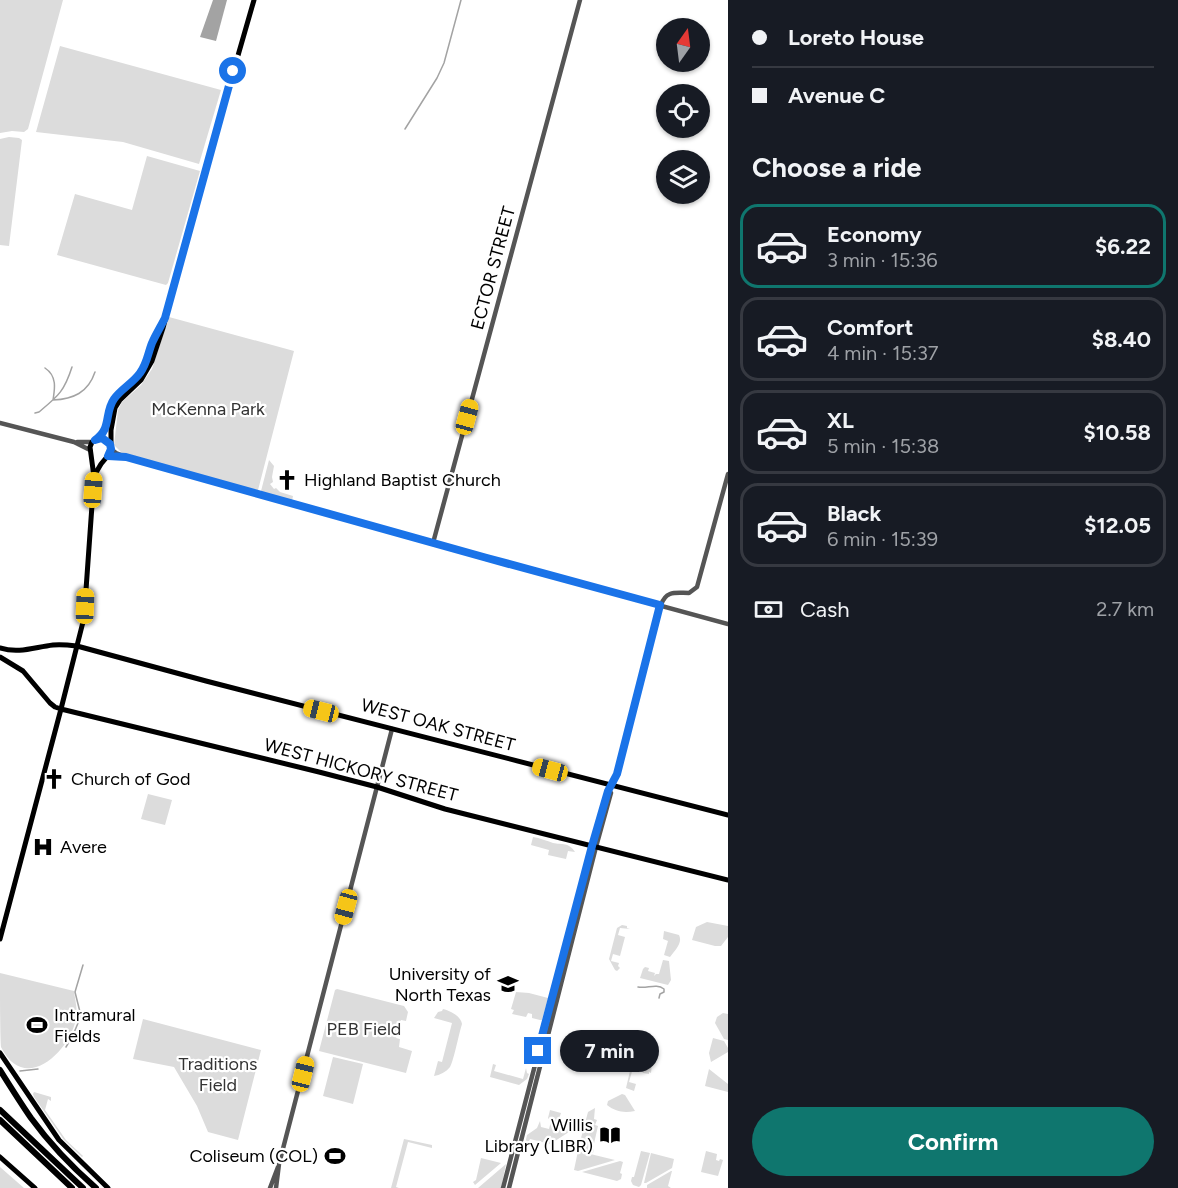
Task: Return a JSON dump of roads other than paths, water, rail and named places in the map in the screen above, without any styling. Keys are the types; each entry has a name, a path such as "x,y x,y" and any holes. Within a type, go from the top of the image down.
{"highway":[{"path":"0,1070 52,1145 96,1188"},
{"path":"0,1110 83,1188"},
{"path":"0,1120 72,1188"},
{"path":"0,1126 48,1166"},
{"path":"45,1149 54,1160"}],"main road":[{"path":"94,477 110,447 115,408 148,370 163,328 254,0"},
{"path":"0,939 85,612 94,477 90,452 94,441 102,435 105,429 113,400 142,371 152,343 165,318"},
{"path":"94,441 102,438 110,447"},
{"path":"90,452 98,460 106,458"},
{"name":"WEST OAK STREET","path":"0,648 8,651 55,645 77,646 728,815"},
{"path":"2,658 8,651"},
{"name":"WEST HICKORY STREET","path":"2,658 23,671 55,707 62,706 377,787 445,809 728,880"},
{"path":"0,1053 60,1140 108,1188"},
{"path":"0,1158 35,1188"}],"street":[{"name":"ECTOR STREET","path":"433,543 580,0"},
{"path":"0,423 74,442 94,441"},
{"path":"74,442 90,452"},
{"path":"110,447 116,453 126,457 728,624"},
{"path":"106,458 126,457"},
{"path":"503,1188 594,847 611,786 617,774 660,605 667,595 675,592 689,593 695,590 699,583 728,474"},
{"path":"270,1188 279,1164 392,729"},
{"path":"508,1188 566,966 594,847"},
{"path":"276,1188 279,1164"}],"waterway":[{"path":"405,129 444,63 461,0"},
{"path":"35,413 60,393 72,367"},
{"path":"45,368 53,378 55,387 53,400 79,394 88,385 95,372"},
{"path":"66,1047 81,1016 75,992 83,965"},
{"path":"638,987 661,987 664,992 659,998"},
{"path":"20,1071 38,1069"}],"place":[{"name":"Highland Baptist Church","path":"287,480"},
{"name":"Church of God","path":"54,779"},
{"name":"Avere","path":"43,847"},
{"name":"University of North Texas","path":"508,984"},
{"name":"Intramural Fields","path":"37,1025"},
{"name":"Willis Library (LIBR)","path":"610,1135"},
{"name":"Coliseum (COL)","path":"335,1156"}],"park label":[{"name":"McKenna Park","path":"208,409"},
{"name":"PEB Field","path":"364,1029"},
{"name":"Traditions Field","path":"218,1074"}]}
